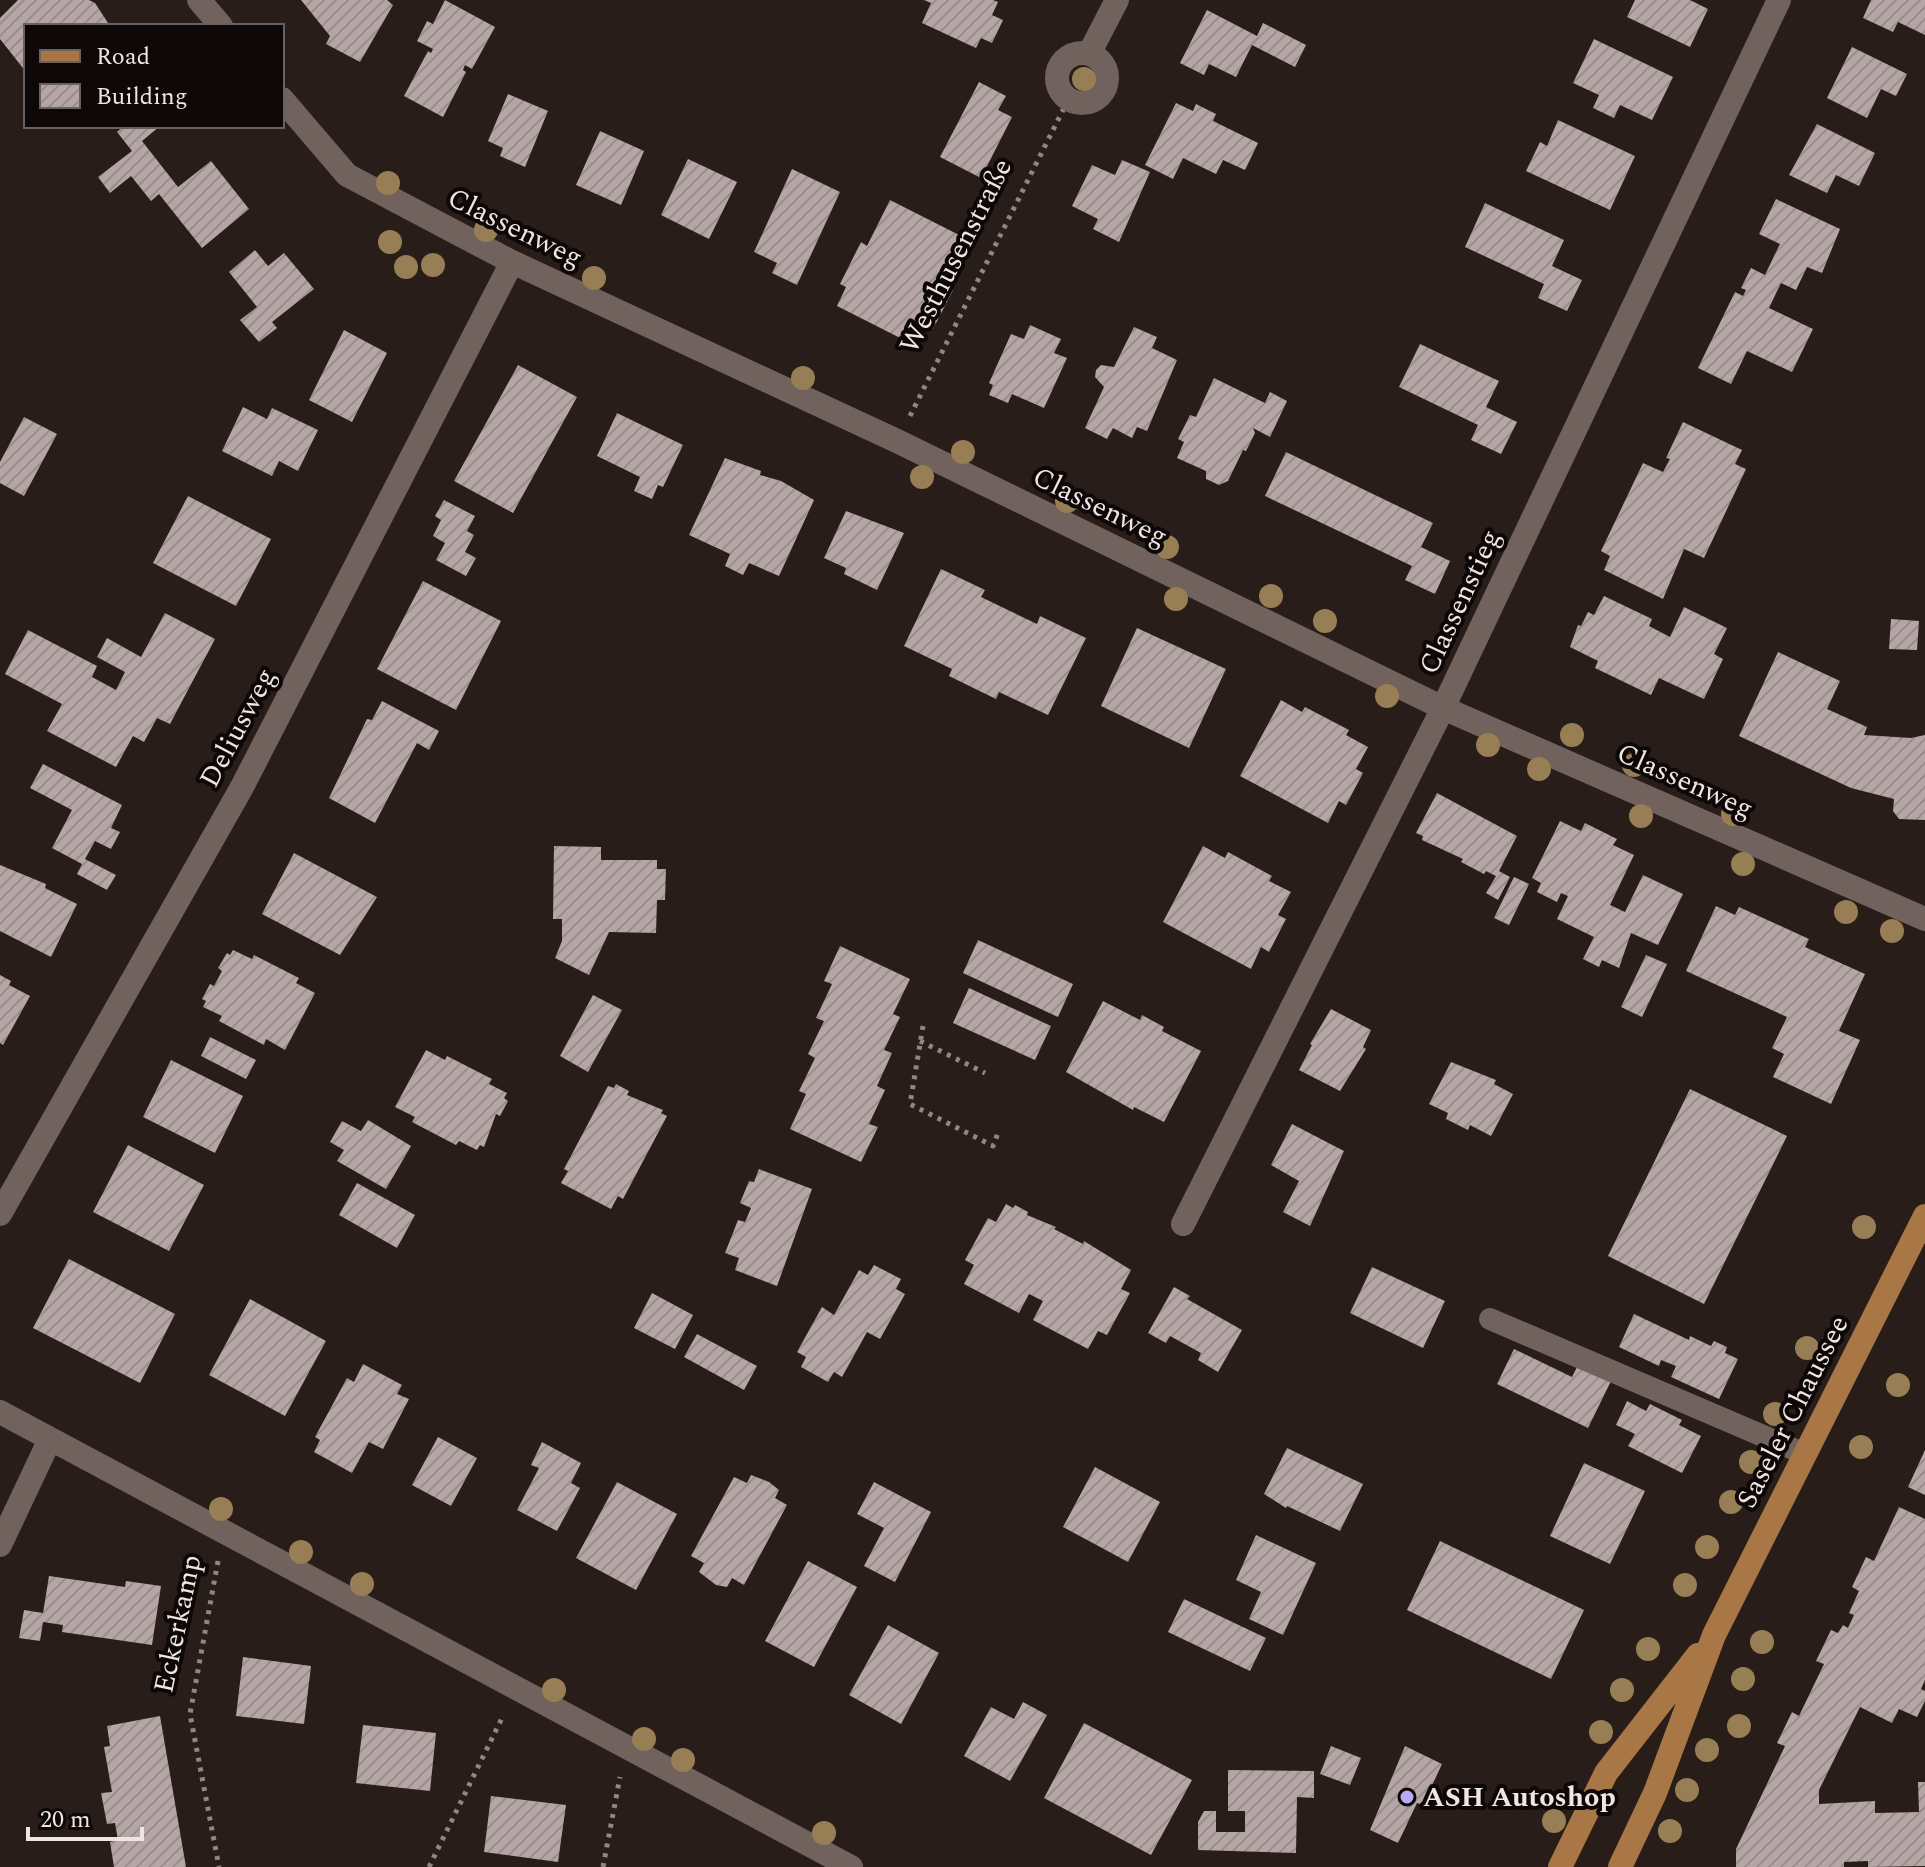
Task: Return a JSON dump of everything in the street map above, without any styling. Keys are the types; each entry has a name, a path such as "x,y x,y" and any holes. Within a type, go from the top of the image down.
{"main road":[{"name":"Saseler Chaussee","path":"1620,1867 1655,1793 1714,1635 1925,1216"},
{"name":"Saseler Chaussee","path":"1560,1867 1606,1773 1714,1635"}],"street":[{"path":"199,0 219,24"},
{"path":"1089,54 1117,0"},
{"name":"Classenstieg","path":"1183,1224 1443,708 1779,0"},
{"path":"1089,54 1105,69 1103,91 1091,101 1069,98 1059,86 1061,63 1073,55 1089,54"},
{"name":"Classenweg","path":"284,101 347,175 512,262 897,441 1443,708 1925,919"},
{"name":"Deliusweg","path":"0,1214 242,787 512,262"},
{"name":"Eckerkamp","path":"0,1412 851,1867"},
{"path":"0,1545 50,1439"}],"lane":[{"path":"1490,1319 1805,1454"}],"path":[{"name":"Westhusenstraße","path":"897,441 1069,98"},
{"path":"923,1026 910,1104 993,1146 998,1133"},
{"path":"920,1041 985,1073"},
{"name":"Eckerkamp","path":"219,1867 190,1714 218,1560 230,1535"},
{"path":"429,1867 517,1687"},
{"path":"603,1867 625,1745"}],"building":[{"path":"18,0 89,0 95,3 109,24 24,24 24,69 0,39 0,18"},
{"path":"301,0 387,0 393,5 360,62 326,44 330,36"},
{"path":"445,0 495,27 472,69 465,65 463,70 466,72 443,117 404,96 428,51 431,53 433,49 417,41 427,21 433,24"},
{"path":"924,0 993,0 998,2 992,15 1003,20 992,43 981,38 976,48 922,23 931,3"},
{"path":"1635,0 1690,0 1708,9 1690,47 1627,17"},
{"path":"1871,0 1925,0 1925,35 1898,22 1893,32 1863,18"},
{"path":"1207,10 1257,36 1263,23 1306,45 1295,67 1252,45 1236,77 1209,64 1204,75 1180,63"},
{"path":"1594,39 1673,77 1652,120 1620,105 1614,118 1593,108 1599,95 1573,83"},
{"path":"1852,47 1907,74 1896,96 1881,89 1867,118 1827,98"},
{"path":"979,82 1006,96 998,110 1012,117 981,178 940,157"},
{"path":"508,94 548,111 525,167 500,156 503,148 488,141"},
{"path":"1176,103 1193,111 1196,104 1216,114 1213,121 1258,143 1245,170 1223,160 1216,174 1183,158 1173,179 1145,165"},
{"path":"1558,120 1635,156 1610,210 1526,171 1540,142 1547,146"},
{"path":"1817,124 1875,153 1859,186 1836,175 1827,193 1789,175"},
{"path":"122,128 158,128 142,141 178,187 211,161 249,209 202,248 159,194 151,201 131,176 110,193 98,177 132,151 117,132"},
{"path":"600,131 644,151 621,205 576,185"},
{"path":"688,159 737,182 709,239 661,215"},
{"path":"1122,160 1150,172 1119,242 1093,229 1098,219 1072,206 1092,165 1115,175"},
{"path":"792,169 840,192 797,285 772,273 777,263 754,252"},
{"path":"1776,199 1840,229 1822,273 1807,267 1796,290 1781,283 1769,308 1813,329 1792,372 1747,351 1731,384 1698,368 1735,292 1743,296 1746,290 1741,288 1751,268 1765,275 1780,244 1759,234"},
{"path":"890,200 969,240 946,287 953,290 933,329 926,326 916,346 837,306 846,287 840,284 861,242 867,246"},
{"path":"1485,203 1564,240 1552,266 1582,280 1567,311 1538,298 1544,284 1465,247"},
{"path":"255,250 268,266 284,253 314,289 272,322 277,328 259,342 240,320 257,307 229,272"},
{"path":"1030,325 1061,339 1054,353 1067,358 1044,408 1012,394 1008,403 989,395 993,385 989,383 1011,334 1024,339"},
{"path":"1134,327 1157,337 1152,348 1177,360 1147,431 1137,427 1132,438 1113,428 1107,439 1085,428 1104,387 1095,377 1096,370 1101,365 1114,367"},
{"path":"344,330 387,353 352,422 309,400"},
{"path":"1420,344 1499,381 1486,407 1517,422 1501,454 1471,440 1478,425 1399,387"},
{"path":"518,365 577,397 513,513 454,481"},
{"path":"1214,378 1265,403 1270,392 1287,401 1270,437 1253,428 1255,433 1246,451 1243,450 1228,481 1219,485 1206,479 1206,471 1177,458 1184,442 1178,439 1190,415 1196,417"},
{"path":"243,407 267,419 272,408 318,430 298,471 279,461 272,476 222,451"},
{"path":"617,413 683,445 663,487 658,485 652,499 634,491 640,477 597,456"},
{"path":"24,417 57,434 24,496 0,483 0,462"},
{"path":"1683,422 1742,450 1735,464 1746,469 1704,558 1684,549 1663,599 1604,570 1610,556 1601,551 1643,463 1663,472 1670,459 1666,458"},
{"path":"1286,452 1433,523 1421,547 1450,561 1435,594 1405,580 1412,566 1265,496"},
{"path":"725,458 761,471 760,475 781,481 814,500 779,576 749,563 743,575 725,566 730,554 689,535"},
{"path":"188,496 271,539 236,606 153,563"},
{"path":"444,500 475,516 467,531 474,535 465,552 476,558 466,576 436,560 445,543 433,536 441,520 435,516"},
{"path":"846,511 904,533 877,590 844,574 846,568 824,558"},
{"path":"941,569 985,590 981,597 1037,624 1040,616 1086,638 1048,715 999,692 996,699 949,676 952,669 904,646"},
{"path":"423,581 501,621 456,710 377,669"},
{"path":"1604,596 1652,619 1649,626 1670,637 1684,607 1727,628 1714,654 1723,659 1704,699 1659,678 1651,695 1595,668 1598,661 1570,647 1578,625 1581,626 1588,612 1594,615"},
{"path":"165,613 215,639 170,724 157,718 144,742 133,736 116,767 47,731 62,704 5,674 28,630 97,666 92,677 116,690 125,672 97,657 107,638 141,657"},
{"path":"1891,619 1919,621 1917,650 1889,649"},
{"path":"1137,628 1226,669 1189,748 1101,706"},
{"path":"1778,652 1840,681 1827,709 1867,727 1864,735 1911,738 1925,735 1925,820 1899,819 1893,811 1894,799 1851,788 1739,736"},
{"path":"1281,700 1302,712 1305,707 1349,730 1346,735 1368,747 1356,769 1363,773 1346,805 1339,801 1328,823 1240,776"},
{"path":"382,701 439,731 429,750 417,743 375,823 329,798 367,719 372,720"},
{"path":"43,764 122,805 111,828 120,832 111,849 95,841 85,859 116,875 107,890 77,874 82,864 52,848 72,810 30,788"},
{"path":"1437,793 1517,836 1499,871 1510,877 1498,900 1486,893 1496,876 1486,871 1484,874 1461,862 1463,859 1422,840 1423,836 1416,833"},
{"path":"1560,821 1581,831 1585,823 1617,839 1613,845 1634,855 1610,905 1625,912 1643,875 1683,894 1658,945 1631,933 1619,968 1602,960 1599,967 1583,959 1594,937 1557,919 1568,896 1561,893 1557,902 1537,892 1541,883 1532,878"},
{"path":"554,846 601,847 601,860 657,860 657,869 666,869 665,900 657,900 656,933 609,932 589,975 555,958 562,941 562,919 553,919"},
{"path":"1203,846 1225,858 1228,852 1272,876 1269,881 1291,892 1278,915 1286,919 1269,952 1261,947 1251,969 1163,922"},
{"path":"294,853 377,897 340,955 262,914"},
{"path":"0,865 46,884 45,888 77,904 51,957 0,931"},
{"path":"1514,877 1529,884 1509,925 1494,918"},
{"path":"1716,906 1735,915 1739,907 1809,939 1805,947 1865,974 1839,1031 1860,1040 1831,1104 1773,1077 1784,1054 1772,1048 1787,1017 1686,971"},
{"path":"978,940 1073,984 1058,1017 963,973"},
{"path":"840,946 910,979 893,1014 900,1017 884,1050 892,1053 877,1086 885,1090 869,1124 878,1127 861,1162 790,1129 806,1094 799,1091 815,1058 808,1054 824,1021 816,1018 832,984 824,981"},
{"path":"233,950 252,959 254,955 299,978 296,983 315,993 285,1050 266,1039 264,1045 219,1021 222,1016 203,1007 206,1001 202,999 222,971 218,968 227,953 230,955"},
{"path":"1646,955 1667,964 1642,1017 1621,1007"},
{"path":"0,975 11,981 9,985 30,996 3,1045 0,1043"},
{"path":"969,988 1051,1026 1035,1060 953,1023"},
{"path":"593,995 622,1010 588,1072 560,1056"},
{"path":"1103,1001 1140,1020 1142,1015 1164,1027 1162,1031 1201,1051 1164,1122 1134,1107 1133,1110 1066,1072"},
{"path":"1331,1009 1371,1030 1363,1047 1366,1049 1340,1091 1299,1070"},
{"path":"210,1037 256,1060 246,1079 201,1056"},
{"path":"426,1050 445,1060 447,1056 492,1079 489,1084 507,1093 504,1098 508,1101 500,1116 496,1114 484,1147 480,1145 477,1150 459,1141 456,1145 412,1122 415,1117 395,1107"},
{"path":"171,1060 243,1096 215,1153 143,1117"},
{"path":"1451,1062 1496,1080 1494,1084 1513,1094 1491,1136 1470,1125 1468,1130 1446,1119 1448,1113 1429,1104"},
{"path":"616,1084 629,1091 627,1095 663,1110 661,1113 667,1116 623,1199 618,1196 611,1209 561,1183 568,1171 564,1169 608,1086 614,1088"},
{"path":"1690,1089 1787,1136 1704,1304 1608,1256"},
{"path":"368,1120 411,1146 386,1189 337,1161 344,1150 330,1142 342,1121 361,1131"},
{"path":"1292,1124 1344,1151 1310,1226 1283,1212 1299,1181 1271,1165"},
{"path":"128,1145 204,1185 169,1251 93,1212"},
{"path":"759,1169 812,1189 777,1286 735,1270 739,1258 725,1253 738,1220 745,1222 751,1208 740,1203 749,1181 754,1182"},
{"path":"357,1183 415,1215 397,1248 339,1215"},
{"path":"1006,1204 1013,1208 1015,1205 1028,1212 1027,1215 1056,1227 1054,1229 1083,1244 1084,1241 1131,1270 1121,1289 1130,1293 1107,1335 1098,1331 1088,1349 1033,1320 1043,1301 1029,1294 1019,1313 964,1284 974,1265 965,1260 988,1218 996,1222"},
{"path":"69,1259 175,1314 140,1383 33,1328"},
{"path":"874,1265 901,1279 896,1289 905,1294 880,1339 867,1332 842,1377 834,1372 828,1382 801,1367 806,1357 797,1352 822,1307 834,1315 859,1270 868,1275"},
{"path":"1372,1267 1445,1301 1423,1348 1350,1313"},
{"path":"1174,1287 1190,1296 1187,1299 1242,1330 1218,1372 1198,1360 1201,1353 1170,1336 1166,1343 1148,1333"},
{"path":"652,1293 693,1315 675,1349 634,1328"},
{"path":"250,1299 326,1341 285,1416 209,1375"},
{"path":"1634,1314 1689,1340 1690,1336 1711,1346 1714,1341 1727,1347 1725,1353 1738,1359 1719,1399 1671,1377 1676,1366 1661,1360 1659,1366 1619,1347"},
{"path":"697,1334 757,1366 744,1390 684,1357"},
{"path":"1514,1349 1572,1377 1578,1365 1611,1381 1588,1428 1497,1384"},
{"path":"363,1364 402,1385 397,1394 409,1399 383,1449 369,1442 352,1473 314,1452 320,1440 315,1437 347,1378 354,1382"},
{"path":"1627,1401 1646,1411 1650,1404 1682,1420 1679,1425 1701,1436 1682,1473 1628,1446 1635,1434 1616,1425"},
{"path":"438,1437 477,1458 451,1506 412,1485"},
{"path":"542,1442 581,1463 571,1483 580,1488 557,1531 517,1510 539,1468 531,1465"},
{"path":"1287,1448 1363,1484 1340,1531 1286,1508 1264,1494"},
{"path":"1925,1450 1925,1495 1908,1487"},
{"path":"1584,1463 1645,1491 1610,1564 1550,1536"},
{"path":"1095,1467 1160,1502 1128,1562 1063,1527"},
{"path":"751,1475 779,1490 775,1498 787,1505 744,1585 732,1578 727,1587 716,1585 699,1572 704,1563 691,1556 734,1477 747,1483"},
{"path":"617,1482 677,1514 636,1590 576,1558"},
{"path":"874,1482 931,1512 895,1582 864,1566 884,1528 857,1514"},
{"path":"1899,1507 1925,1519 1925,1680 1921,1689 1925,1691 1925,1701 1917,1717 1899,1709 1892,1723 1860,1707 1819,1790 1819,1804 1875,1801 1875,1813 1919,1812 1918,1782 1925,1782 1925,1866 1868,1867 1868,1861 1844,1862 1844,1867 1736,1867 1736,1849 1785,1746 1777,1743 1792,1712 1799,1716 1824,1664 1816,1661 1831,1630 1838,1633 1843,1625 1848,1628 1854,1615 1849,1613 1859,1591 1852,1587 1866,1557 1874,1561"},
{"path":"1256,1535 1316,1563 1283,1635 1249,1619 1261,1592 1236,1580"},
{"path":"1440,1541 1584,1610 1551,1679 1407,1610"},
{"path":"808,1561 857,1587 814,1667 765,1641"},
{"path":"49,1576 125,1587 126,1581 161,1586 152,1645 62,1632 63,1625 43,1622 40,1641 19,1638 24,1610 43,1613"},
{"path":"1184,1599 1266,1638 1250,1671 1168,1632"},
{"path":"888,1625 939,1653 901,1724 849,1695"},
{"path":"243,1657 311,1666 304,1724 236,1716"},
{"path":"1023,1702 1047,1715 1010,1781 964,1756 991,1707 1014,1719"},
{"path":"160,1716 186,1867 114,1867 110,1842 118,1840 115,1823 107,1824 101,1793 112,1792 104,1747 110,1746 107,1726"},
{"path":"1084,1723 1192,1780 1151,1855 1044,1798"},
{"path":"363,1725 436,1733 430,1791 356,1783"},
{"path":"1331,1746 1361,1758 1350,1785 1320,1774"},
{"name":"ASH Autoshop","path":"1405,1746 1442,1764 1423,1805 1417,1803 1398,1843 1370,1830"},
{"path":"1228,1770 1314,1771 1314,1798 1297,1797 1296,1853 1198,1850 1198,1822 1204,1811 1216,1811 1216,1832 1245,1832 1245,1811 1228,1811"},
{"path":"491,1796 566,1805 558,1862 484,1852"}],"place":[{"name":"ASH Autoshop","path":"1407,1797"}]}
